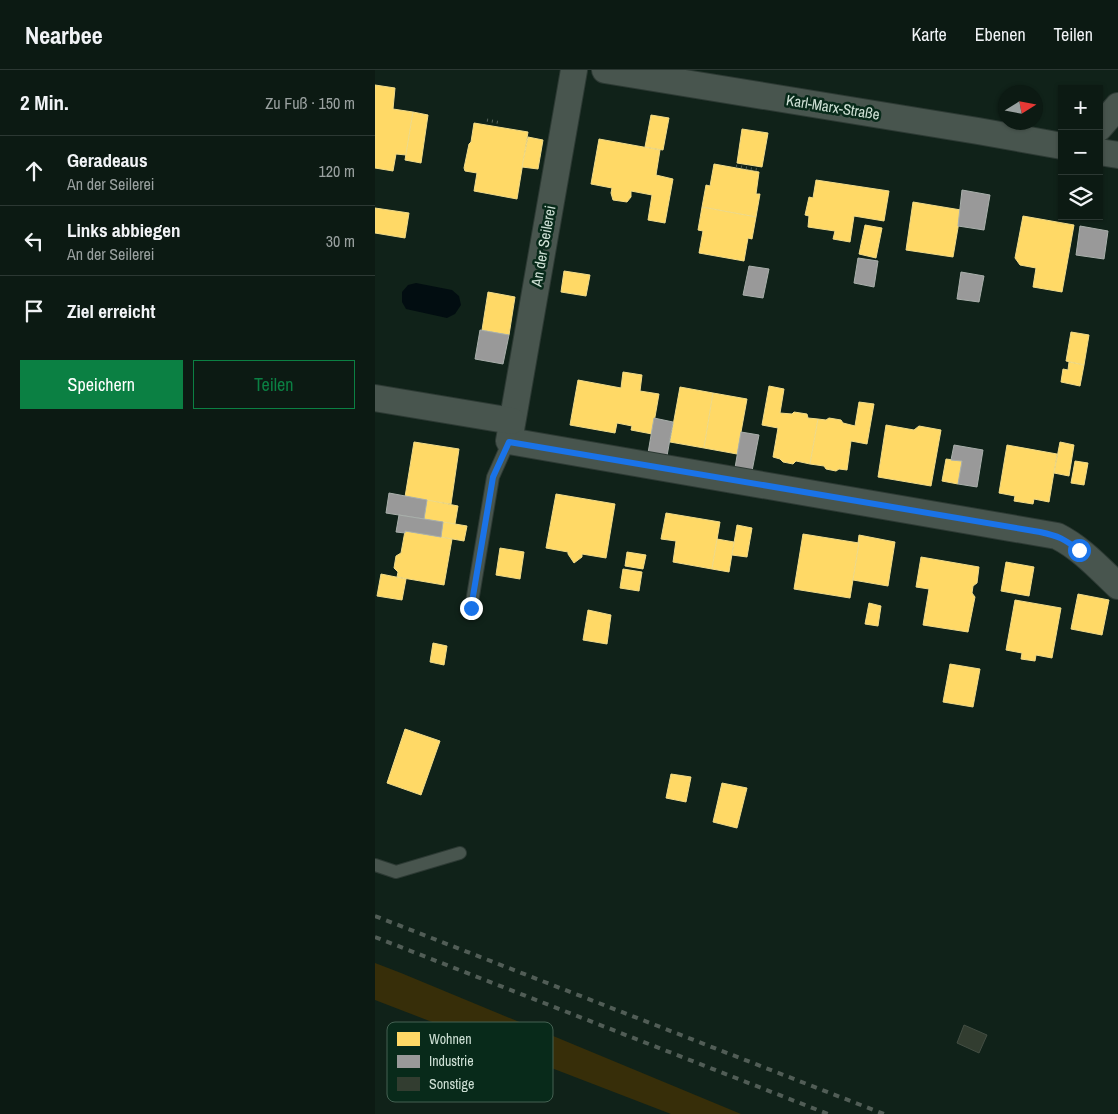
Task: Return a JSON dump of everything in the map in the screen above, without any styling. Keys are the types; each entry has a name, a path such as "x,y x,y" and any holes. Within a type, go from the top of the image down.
{"street":[{"name":"An der Seilerei","path":"511,431 574,70"},
{"name":"Karl-Marx-Straße","path":"605,70 1058,145"},
{"path":"1103,123 1118,106"},
{"path":"1103,153 1118,155"},
{"path":"375,398 511,431 1057,536 1079,550 1118,586"}],"lane":[{"name":"An der Seilerei","path":"471,608 493,477 511,431"},
{"path":"375,864 396,872 460,853"}],"path":[{"path":"487,120 501,123"},
{"path":"736,166 759,170"}],"shaded area":[{"path":"416,283 452,290 459,296 461,305 455,314 447,318 406,309 402,302 402,292 408,285"},
{"path":"375,963 519,1022 432,1022 375,1000"},
{"path":"553,1036 741,1114 671,1114 553,1069"}],"building: Wohnen":[{"path":"375,85 395,88 393,109 413,112 406,155 396,154 393,171 375,168"},
{"path":"413,112 428,115 421,163 405,160"},
{"path":"651,115 669,118 663,150 645,147"},
{"path":"474,123 528,132 517,199 474,191 477,173 465,171 464,168"},
{"path":"742,129 768,133 762,167 737,163"},
{"path":"528,137 543,140 538,169 522,167"},
{"path":"599,139 660,150 656,175 673,179 665,223 648,220 652,195 631,191 631,197 627,202 613,200 612,188 591,184"},
{"path":"714,164 759,172 756,194 760,194 756,217 702,207 706,185 710,186"},
{"path":"816,180 889,191 884,221 854,216 850,242 833,239 835,231 808,227 809,216 805,215 809,197 813,198"},
{"path":"913,202 961,210 953,257 906,250"},
{"path":"702,207 756,217 752,239 748,238 744,261 699,253 703,231 698,230"},
{"path":"375,208 409,213 405,238 375,233"},
{"path":"1023,216 1074,225 1062,292 1033,287 1036,268 1020,265 1015,258"},
{"path":"865,225 882,228 876,258 859,254"},
{"path":"564,271 590,275 586,296 561,292"},
{"path":"488,292 515,297 509,335 482,330"},
{"path":"1071,332 1089,335 1084,365 1066,361"},
{"path":"1069,362 1084,365 1080,386 1061,382 1063,369 1068,370"},
{"path":"623,372 642,375 640,391 659,394 652,434 631,430 632,426 617,423 615,433 570,425 578,380 621,388"},
{"path":"769,386 784,389 780,413 792,414 794,412 807,414 808,418 818,419 810,464 796,461 793,464 773,457 778,428 762,425"},
{"path":"680,387 713,393 704,448 670,442"},
{"path":"713,393 747,399 737,454 704,448"},
{"path":"859,402 874,404 867,444 851,441 847,470 839,469 836,471 826,469 824,466 810,464 818,419 841,420 843,423 855,426"},
{"path":"886,425 914,430 919,426 941,430 931,486 878,477"},
{"path":"414,442 459,449 451,504 405,497"},
{"path":"1060,442 1074,445 1069,476 1054,473"},
{"path":"1007,445 1057,454 1049,502 1034,499 1033,504 1014,501 1015,496 999,493"},
{"path":"946,459 962,461 958,484 942,481"},
{"path":"1075,461 1088,463 1084,485 1071,483"},
{"path":"556,494 615,504 606,558 582,554 582,557 574,563 568,552 546,548"},
{"path":"427,500 458,506 455,524 424,519"},
{"path":"666,513 720,522 712,569 673,562 676,541 661,539"},
{"path":"443,522 467,526 464,541 441,537"},
{"path":"737,525 752,528 747,557 732,555"},
{"path":"405,531 452,539 444,585 397,577 398,572 394,568 396,556 401,553"},
{"path":"803,534 859,543 850,598 794,589"},
{"path":"859,535 895,542 888,586 853,580"},
{"path":"717,539 734,542 729,572 712,569"},
{"path":"500,548 524,552 520,579 496,575"},
{"path":"627,552 646,555 643,569 625,566"},
{"path":"921,557 979,567 977,583 973,586 972,593 975,597 968,632 923,625 929,589 916,587"},
{"path":"1006,562 1034,567 1029,596 1001,591"},
{"path":"623,569 642,572 639,591 620,588"},
{"path":"381,574 406,579 402,600 377,596"},
{"path":"1078,594 1109,600 1102,635 1071,629"},
{"path":"1015,600 1061,608 1052,658 1036,655 1035,661 1021,659 1022,653 1006,650"},
{"path":"869,603 881,606 878,626 865,624"},
{"path":"588,610 611,615 607,644 583,640"},
{"path":"433,643 447,646 444,665 430,662"},
{"path":"950,664 980,669 973,707 943,702"},
{"path":"405,729 440,741 421,795 387,783"},
{"path":"671,774 691,777 686,802 666,798"},
{"path":"722,783 747,788 737,828 713,822"}],"building: Industrie":[{"path":"962,190 990,195 984,230 958,226"},
{"path":"1080,226 1108,231 1104,259 1076,255"},
{"path":"858,258 878,261 874,287 854,283"},
{"path":"749,266 769,269 763,298 743,295"},
{"path":"961,272 984,276 979,302 957,299"},
{"path":"480,330 509,335 503,364 475,359"},
{"path":"654,418 673,422 667,456 648,453"},
{"path":"741,432 759,435 752,471 735,468"},
{"path":"954,445 983,450 977,487 958,484 962,461 951,460"},
{"path":"389,493 427,500 424,519 386,513"},
{"path":"399,515 443,522 441,537 405,531 405,533 396,532"}],"building: Sonstige":[{"path":"964,1025 987,1035 979,1053 957,1043"}],"railway":[{"path":"375,916 884,1114"},
{"path":"375,937 828,1114"}],"route":[{"path":"471,608 493,477 509,442 1040,532 1057,536 1079,550"}]}
